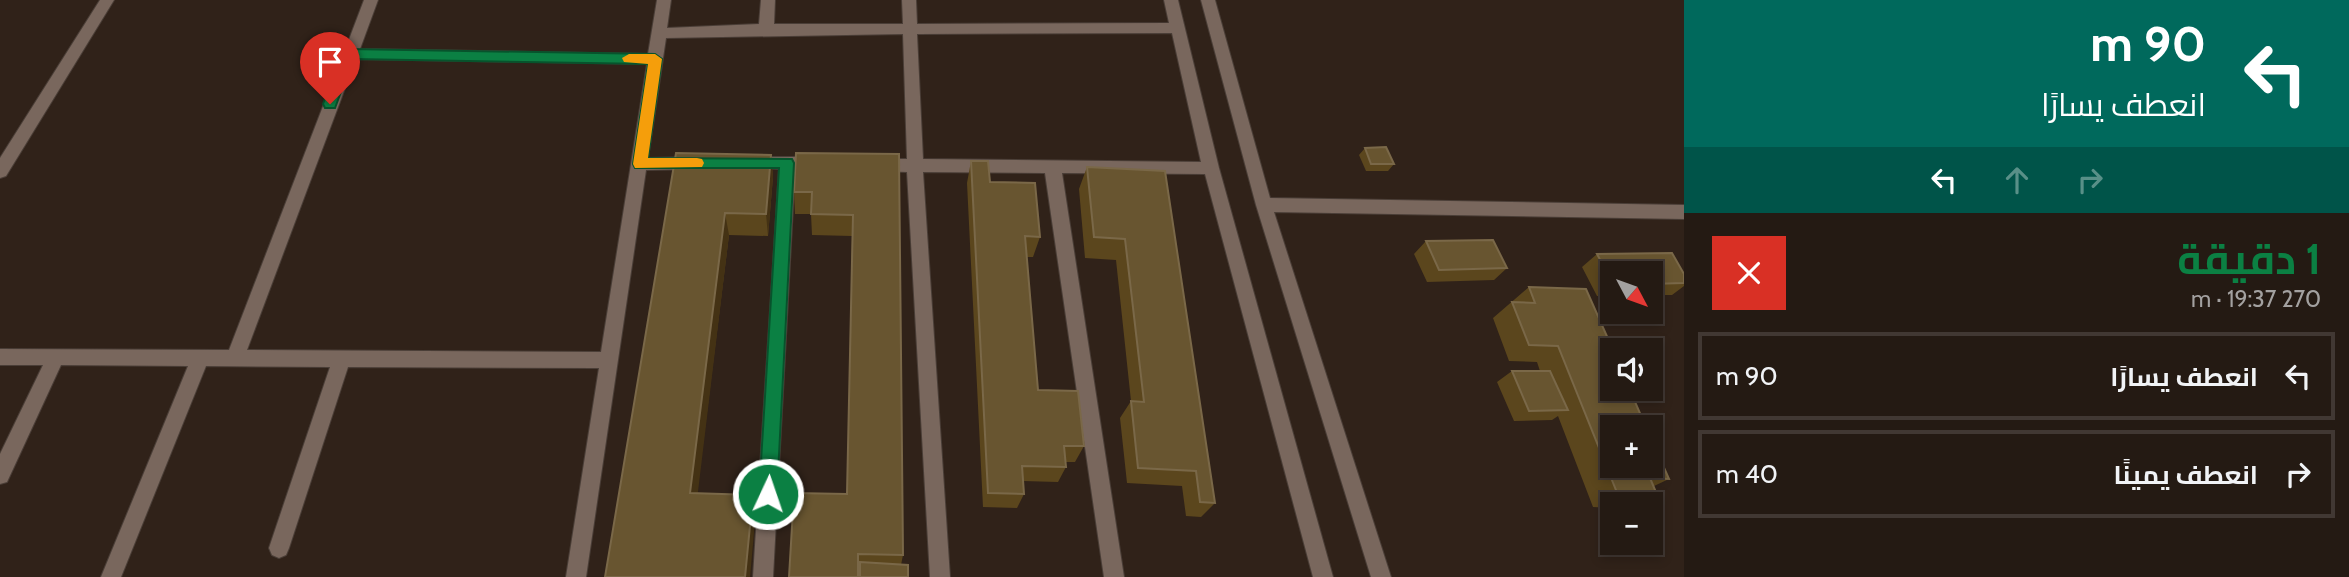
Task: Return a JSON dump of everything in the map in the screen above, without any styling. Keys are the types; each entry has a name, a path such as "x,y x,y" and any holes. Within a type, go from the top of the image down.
{"street":[{"path":"0,172 107,0"},
{"path":"236,356 348,54 371,0"},
{"path":"576,577 664,0"},
{"path":"766,29 768,0"},
{"path":"909,0 915,166 940,577"},
{"path":"1171,0 1211,168 1323,577"},
{"path":"1208,0 1264,205 1381,577"},
{"path":"660,33 766,29 1178,28"},
{"path":"348,54 655,59"},
{"path":"640,164 707,163"},
{"path":"733,163 838,164"},
{"path":"763,577 787,163"},
{"path":"864,164 1053,169 1211,168"},
{"path":"1053,169 1114,577"},
{"path":"1264,205 1684,212"},
{"path":"0,358 236,356 341,361 608,360"},
{"path":"0,475 56,357"},
{"path":"111,577 200,358"},
{"path":"279,548 341,361"}],"building":[{"path":"1386,147 1394,164 1371,164 1365,148"},
{"path":"676,153 771,155 766,214 725,213 690,493 753,495 745,577 605,577"},
{"path":"796,153 899,154 903,555 858,554 858,577 789,577 794,493 847,494 853,215 811,214 812,192 794,192"},
{"path":"971,161 988,161 990,182 1035,183 1040,237 1025,236 1038,390 1078,391 1084,446 1064,446 1066,467 1022,466 1024,494 988,493"},
{"path":"1087,167 1165,171 1215,503 1200,502 1196,471 1138,468 1131,401 1144,402 1125,239 1094,237"},
{"path":"1493,240 1507,268 1439,270 1426,241"},
{"path":"1672,253 1684,274 1684,283 1663,284 1663,261 1601,261 1597,254"},
{"path":"1529,287 1586,289 1608,338 1600,338 1600,401 1635,401 1641,415 1600,415 1600,450 1558,346 1529,345 1512,302 1535,303"},
{"path":"1512,371 1550,371 1568,410 1529,411"},
{"path":"1663,465 1669,479 1650,478 1663,478"},
{"path":"1611,478 1650,478 1656,492 1617,492"},
{"path":"860,562 908,565 908,577 860,577"}],"slow traffic":[{"path":"629,58 655,59 640,164 697,163"}],"route":[{"path":"330,104 348,54 655,59 640,164 787,163 768,494"}]}
